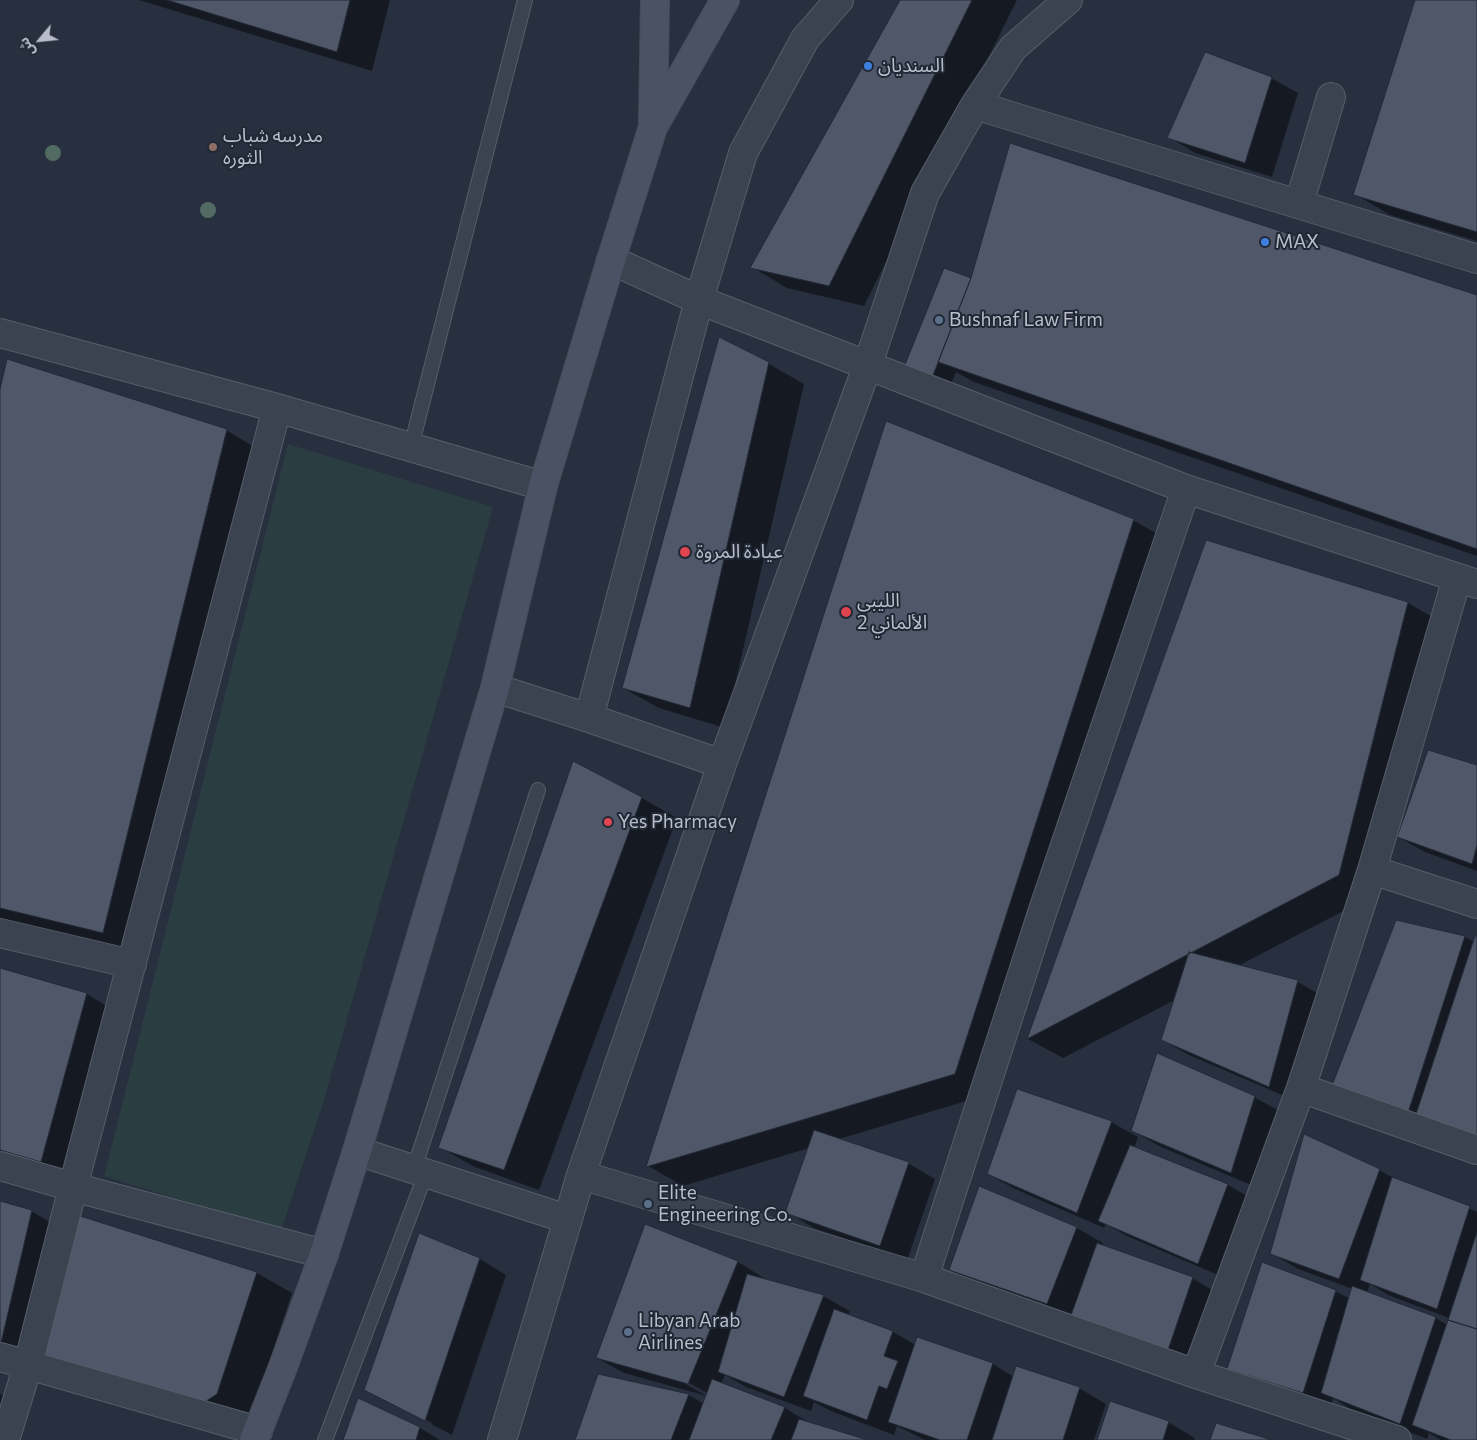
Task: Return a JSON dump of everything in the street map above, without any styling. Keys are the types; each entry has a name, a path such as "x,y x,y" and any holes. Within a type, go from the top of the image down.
{"street":[{"path":"653,127 655,0"},
{"path":"0,1357 256,1436 324,1254 357,1150 495,688 543,486 653,127 725,0"},
{"path":"590,718 699,300 742,153 805,39 839,0"},
{"path":"502,1440 581,1175 722,764 867,367 925,193 975,105 1014,48 1068,0"},
{"path":"1299,204 1332,97"},
{"path":"975,105 1477,259"},
{"path":"611,260 699,300 867,367 1186,489 1467,581 1301,1088 1196,1374"},
{"path":"0,333 277,408 543,486"},
{"path":"5,1440 28,1365 277,408"},
{"path":"924,1278 1039,922 1186,489"},
{"path":"495,688 590,718 722,764"},
{"path":"1372,870 1477,904"},
{"path":"0,933 132,964"},
{"path":"1301,1088 1477,1150"},
{"path":"357,1150 567,1219"},
{"path":"0,1166 324,1254"},
{"path":"581,1175 924,1278 1196,1374 1397,1440"}],"lane":[{"path":"411,447 525,0"},
{"path":"325,1440 420,1171 538,790"}],"green space":[{"path":"288,444 493,507 324,1100 281,1231 104,1176"}],"building":[{"path":"167,0 350,0 337,52"},
{"path":"900,0 972,0 829,286 750,268"},
{"path":"1415,0 1477,0 1477,232 1353,195"},
{"path":"1205,52 1272,77 1245,163 1167,138"},
{"path":"1010,143 1477,295 1477,549 938,362 971,278"},
{"name":"Bushnaf Law Firm","path":"944,268 971,278 930,383 902,372"},
{"path":"719,337 769,362 690,708 622,688"},
{"path":"7,359 227,429 103,933 0,908 0,389"},
{"path":"886,421 1134,519 955,1074 646,1167"},
{"path":"1206,540 1408,602 1339,875 1027,1039"},
{"path":"1428,750 1477,765 1477,845 1472,864 1397,837"},
{"path":"573,761 642,797 504,1170 438,1148"},
{"path":"1396,920 1465,936 1407,1116 1331,1088"},
{"path":"1475,936 1477,936 1477,1135 1415,1117"},
{"path":"1189,952 1298,980 1269,1087 1161,1040"},
{"path":"0,968 87,993 41,1162 0,1150"},
{"path":"1157,1053 1255,1096 1231,1173 1131,1131"},
{"path":"1017,1089 1112,1121 1077,1213 987,1174"},
{"path":"814,1130 909,1162 880,1246 785,1213"},
{"path":"1304,1134 1380,1169 1339,1279 1270,1254"},
{"path":"1130,1145 1228,1184 1198,1264 1098,1221"},
{"path":"1392,1177 1470,1206 1437,1309 1360,1280"},
{"path":"979,1186 1077,1227 1047,1304 949,1270"},
{"path":"0,1201 32,1210 1,1343 0,1342"},
{"path":"77,1215 257,1272 217,1394 200,1405 43,1357"},
{"path":"645,1224 738,1261 688,1384 596,1358"},
{"path":"1477,1232 1477,1329 1448,1320"},
{"path":"419,1233 480,1258 425,1421 364,1390"},
{"path":"1097,1243 1193,1277 1168,1350 1070,1318"},
{"path":"1262,1262 1336,1290 1303,1393 1227,1369"},
{"path":"747,1274 824,1295 784,1397 718,1372"},
{"path":"1352,1286 1436,1317 1400,1424 1321,1393"},
{"path":"834,1309 893,1331 884,1356 898,1361 887,1389 879,1386 867,1420 803,1396"},
{"path":"1448,1320 1477,1329 1477,1440 1451,1440 1412,1425"},
{"path":"917,1337 993,1363 967,1440 940,1440 888,1422"},
{"path":"1016,1366 1080,1387 1063,1440 992,1440"},
{"path":"598,1374 689,1394 671,1440 575,1440"},
{"path":"712,1379 785,1407 771,1440 689,1440"},
{"path":"358,1398 420,1427 416,1440 343,1440"},
{"path":"1110,1401 1169,1421 1163,1440 1097,1440"},
{"path":"799,1419 868,1440 791,1440"},
{"path":"1216,1423 1272,1440 1210,1440"}],"place":[{"name":"السنديان","path":"868,66"},
{"name":"مدرسه شباب الثوره","path":"213,147"},
{"name":"MAX","path":"1265,242"},
{"name":"Bushnaf Law Firm","path":"939,320"},
{"name":"عيادة المروة","path":"685,552"},
{"name":"الليبي الألماني 2","path":"846,612"},
{"name":"Yes Pharmacy","path":"608,822"},
{"name":"Elite Engineering Co.","path":"648,1204"},
{"name":"Libyan Arab Airlines","path":"628,1332"}]}
